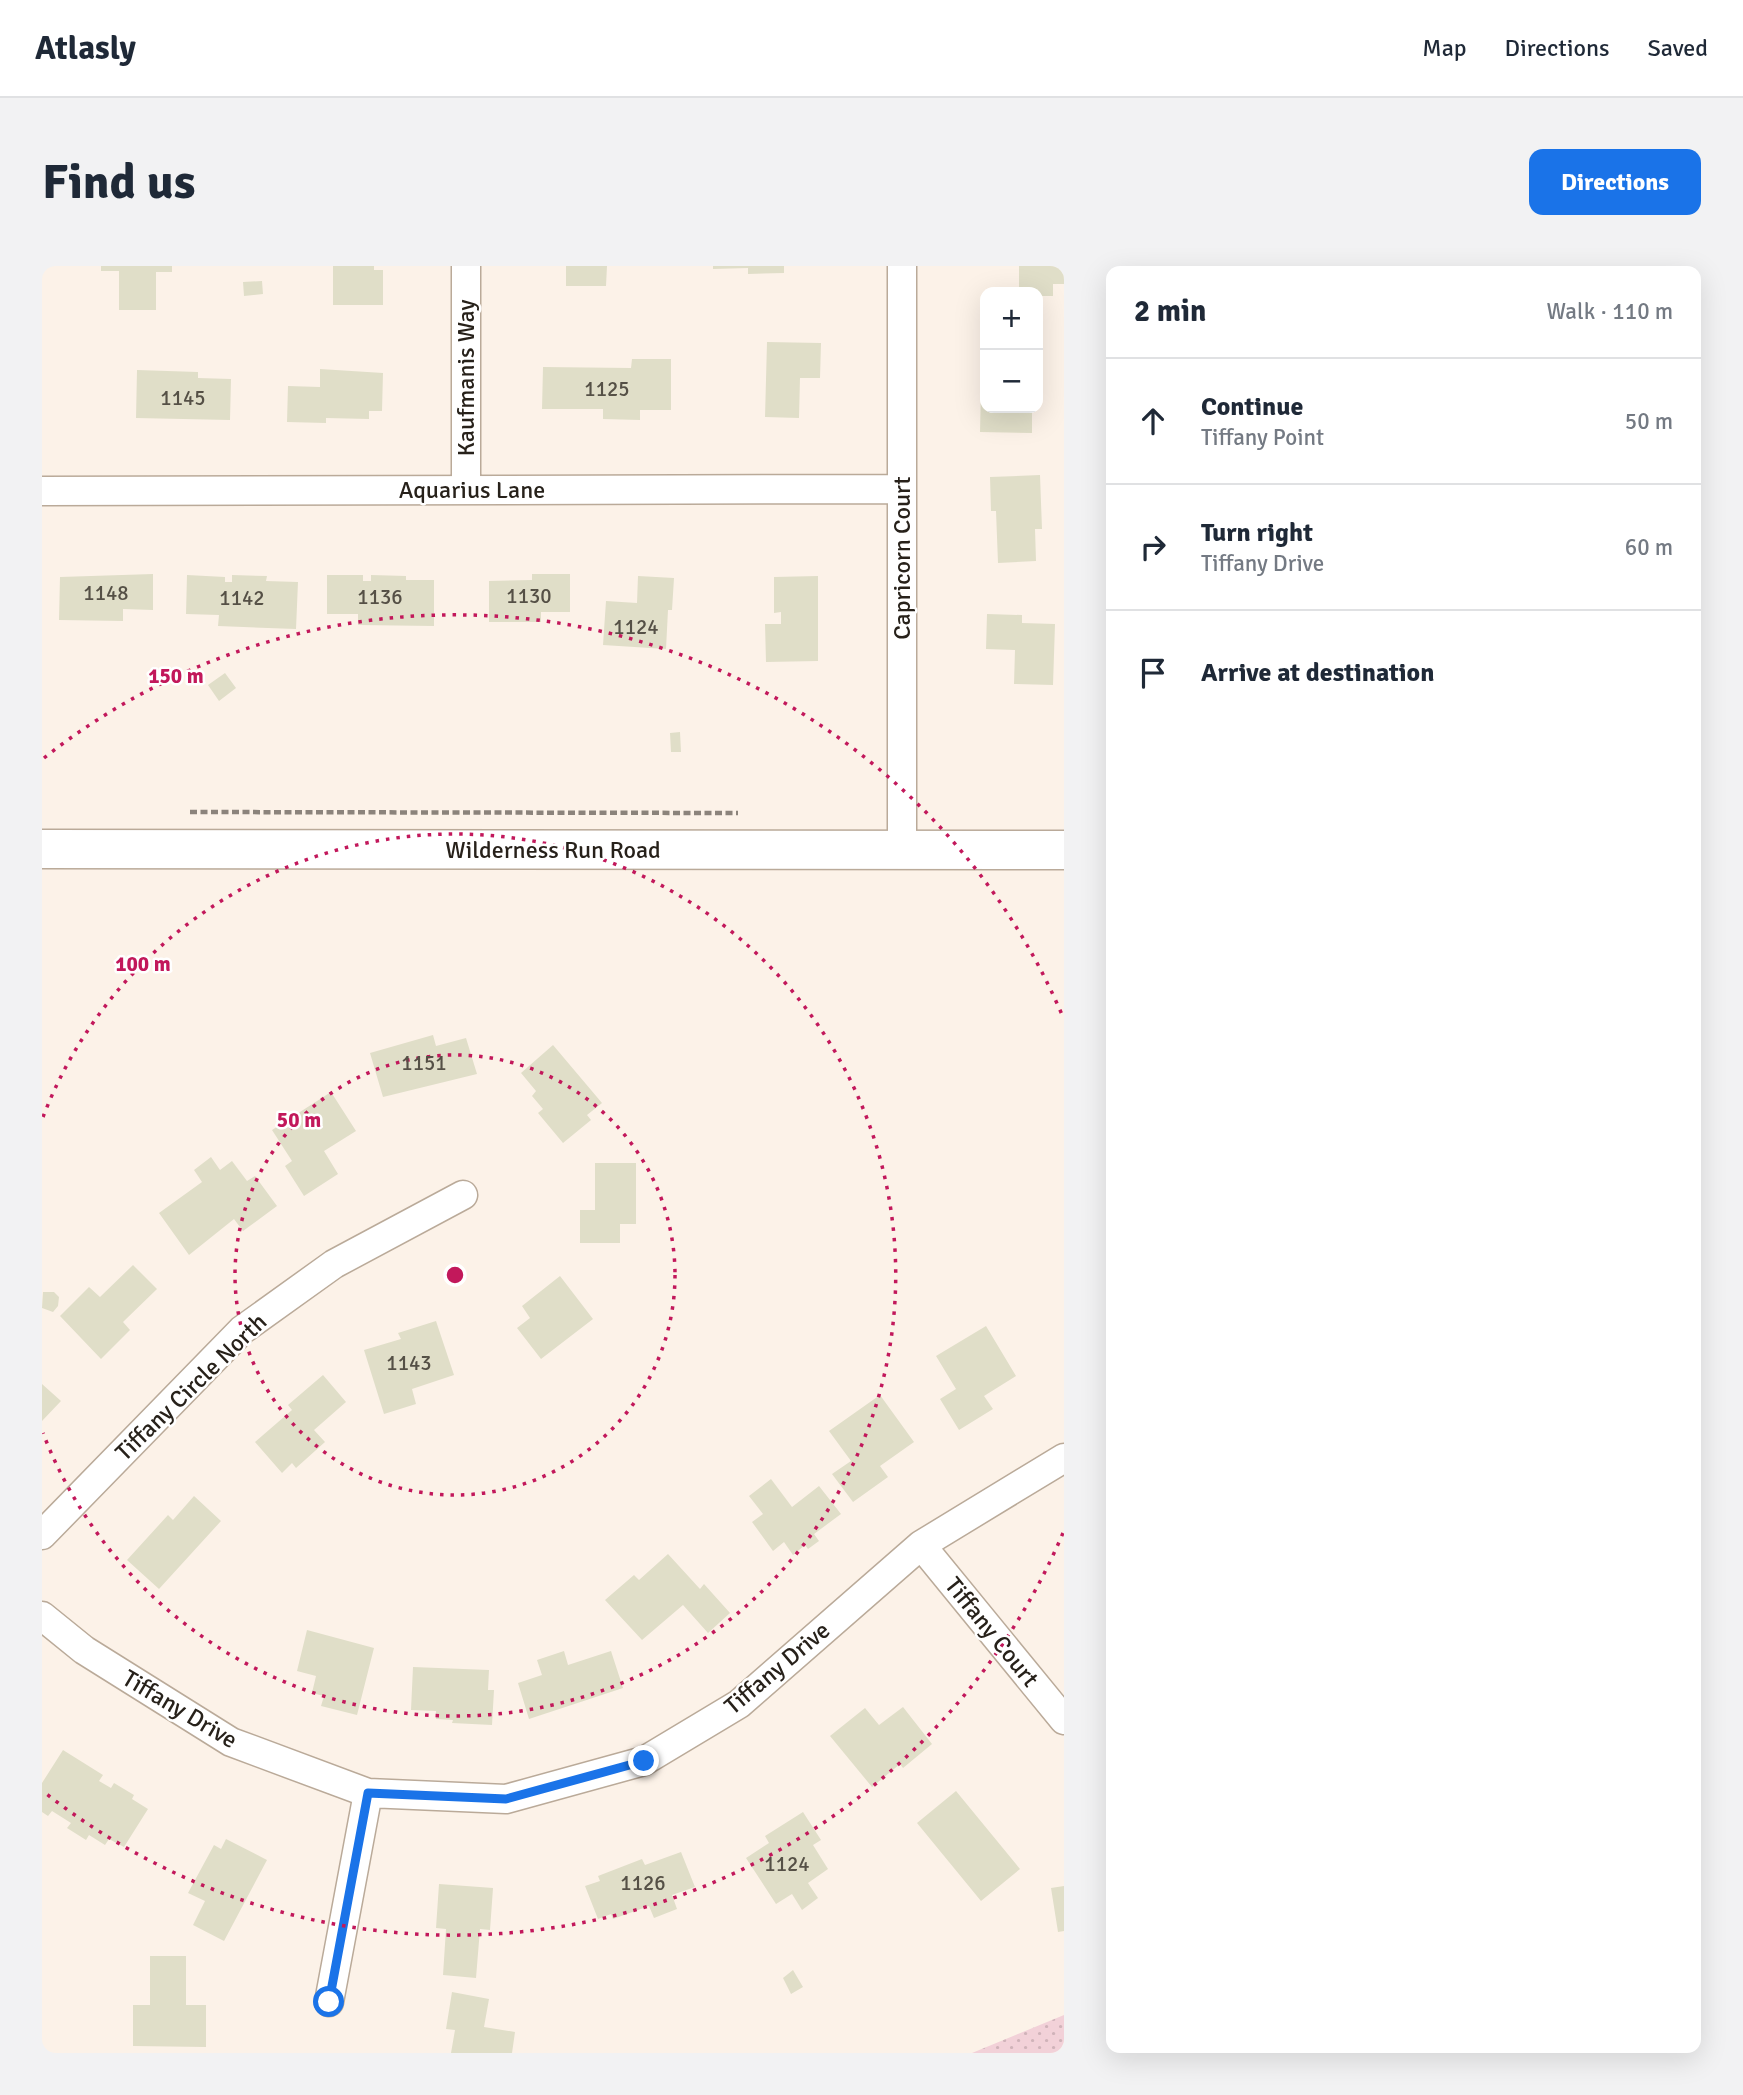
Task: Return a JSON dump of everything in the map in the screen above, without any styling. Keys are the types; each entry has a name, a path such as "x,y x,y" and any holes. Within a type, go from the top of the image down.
{"street":[{"name":"Kaufmanis Way","path":"466,266 466,490"},
{"name":"Capricorn Court","path":"902,266 902,850"},
{"name":"Aquarius Lane","path":"42,491 902,489"},
{"name":"Wilderness Run Road","path":"42,849 1064,850"},
{"name":"Tiffany Circle North","path":"42,1535 242,1330 334,1264 463,1195"},
{"name":"Tiffany Drive","path":"42,1616 84,1650 231,1742 368,1793 506,1799 644,1761 739,1704 921,1545 1064,1458"},
{"name":"Tiffany Court","path":"921,1545 1064,1720"},
{"path":"329,2002 368,1793"}],"shaded area":[{"path":"1064,2015 1064,2053 972,2053"}],"building":[{"path":"101,266 172,266 172,272 156,272 156,310 119,310 119,271 101,271"},
{"path":"333,266 374,266 374,270 383,270 383,305 333,305"},
{"path":"566,266 607,266 606,286 566,286"},
{"path":"713,266 784,266 784,273 748,274 748,268 713,269"},
{"path":"1019,266 1064,266 1064,284 1053,284 1053,296 1043,296 1043,287 1019,287"},
{"path":"262,281 263,294 244,296 243,282"},
{"path":"767,342 821,343 820,378 800,378 799,418 765,417"},
{"path":"632,359 671,359 671,410 640,410 640,420 603,419 603,409 542,409 543,367 631,368"},
{"path":"320,369 383,373 382,411 369,411 369,419 326,418 326,423 287,422 288,386 320,387"},
{"path":"137,370 198,372 198,378 231,379 230,420 136,418"},
{"path":"980,413 1032,413 1032,433 980,432"},
{"path":"1040,475 1042,529 1035,529 1036,561 998,563 996,511 991,511 990,477"},
{"path":"153,574 153,610 123,609 123,621 59,620 60,577"},
{"path":"532,574 570,574 570,612 541,612 541,622 489,622 489,581 532,580"},
{"path":"187,575 225,577 225,582 232,582 232,575 267,576 266,581 298,582 296,629 218,626 219,615 186,614"},
{"path":"327,575 363,575 363,581 371,581 371,575 406,576 406,580 434,580 434,626 358,625 358,614 327,614"},
{"path":"638,576 674,578 672,610 668,610 666,649 603,645 606,601 637,603"},
{"path":"818,576 818,661 766,662 765,624 781,624 781,612 774,613 774,577"},
{"path":"987,614 1022,615 1022,623 1055,624 1053,685 1014,684 1015,650 986,649"},
{"path":"225,673 236,688 219,701 208,685"},
{"path":"680,732 681,752 671,752 670,733"},
{"path":"433,1035 436,1046 466,1038 477,1074 383,1097 370,1053"},
{"path":"553,1045 602,1103 587,1115 591,1120 563,1143 538,1113 543,1109 532,1096 536,1091 521,1073"},
{"path":"331,1092 356,1131 324,1151 338,1174 304,1196 285,1166 292,1161 272,1130"},
{"path":"211,1157 220,1170 232,1161 247,1181 255,1176 277,1206 243,1231 234,1219 189,1255 159,1213 202,1182 194,1170"},
{"path":"595,1163 636,1163 636,1224 620,1224 620,1243 580,1243 580,1210 595,1210"},
{"path":"133,1265 157,1289 123,1322 130,1330 101,1359 60,1316 89,1287 100,1297"},
{"path":"560,1276 593,1319 541,1359 517,1328 530,1318 522,1306"},
{"path":"43,1292 54,1292 59,1297 58,1306 53,1312 42,1308"},
{"path":"436,1321 454,1375 412,1389 416,1404 384,1414 364,1350 401,1339 398,1333"},
{"path":"986,1326 1016,1376 984,1396 993,1409 959,1430 940,1399 956,1389 936,1356"},
{"path":"323,1375 346,1402 314,1430 325,1442 296,1468 292,1463 282,1473 255,1442 292,1410 288,1405"},
{"path":"42,1384 61,1401 42,1421"},
{"path":"880,1395 914,1442 880,1466 888,1477 853,1502 832,1474 851,1461 829,1431"},
{"path":"771,1479 792,1507 819,1486 841,1514 814,1534 819,1541 808,1549 805,1545 793,1555 784,1542 773,1551 752,1522 763,1514 749,1496"},
{"path":"194,1496 221,1521 159,1589 127,1560 168,1515 173,1520"},
{"path":"668,1554 700,1589 704,1584 730,1613 708,1633 683,1605 642,1640 605,1600 634,1575 639,1580"},
{"path":"307,1630 374,1648 357,1715 321,1706 324,1696 312,1693 316,1676 297,1671"},
{"path":"564,1651 568,1665 611,1651 623,1688 529,1719 518,1683 542,1675 537,1660"},
{"path":"413,1667 489,1670 488,1690 494,1690 492,1725 452,1723 453,1720 436,1719 436,1711 411,1710"},
{"path":"903,1707 932,1744 903,1768 900,1764 872,1787 830,1736 865,1708 879,1725"},
{"path":"63,1750 103,1775 99,1781 111,1788 114,1783 134,1795 132,1799 148,1809 124,1847 109,1839 105,1845 89,1835 86,1840 67,1828 71,1823 52,1811 48,1816 42,1812 42,1783"},
{"path":"956,1791 1020,1869 981,1901 917,1823"},
{"path":"803,1812 821,1840 813,1845 828,1869 808,1883 818,1898 802,1910 792,1894 776,1904 746,1858 769,1843 765,1836"},
{"path":"226,1839 267,1860 224,1941 193,1925 205,1901 188,1893 214,1845 221,1849"},
{"path":"681,1852 695,1887 672,1895 677,1909 654,1918 649,1906 613,1919 611,1914 598,1919 585,1886 600,1881 598,1876 642,1859 645,1865"},
{"path":"439,1884 493,1888 490,1930 480,1929 476,1978 443,1975 446,1929 436,1928"},
{"path":"1064,1886 1064,1931 1058,1932 1051,1888"},
{"path":"150,1956 186,1956 186,2005 206,2005 206,2047 133,2046 133,2005 150,2005"},
{"path":"793,1970 803,1987 791,1994 783,1978"},
{"path":"452,1992 489,1999 484,2027 515,2032 512,2053 451,2053 455,2030 446,2029"}],"route":[{"path":"329,2002 368,1793 506,1799 644,1761"}]}
